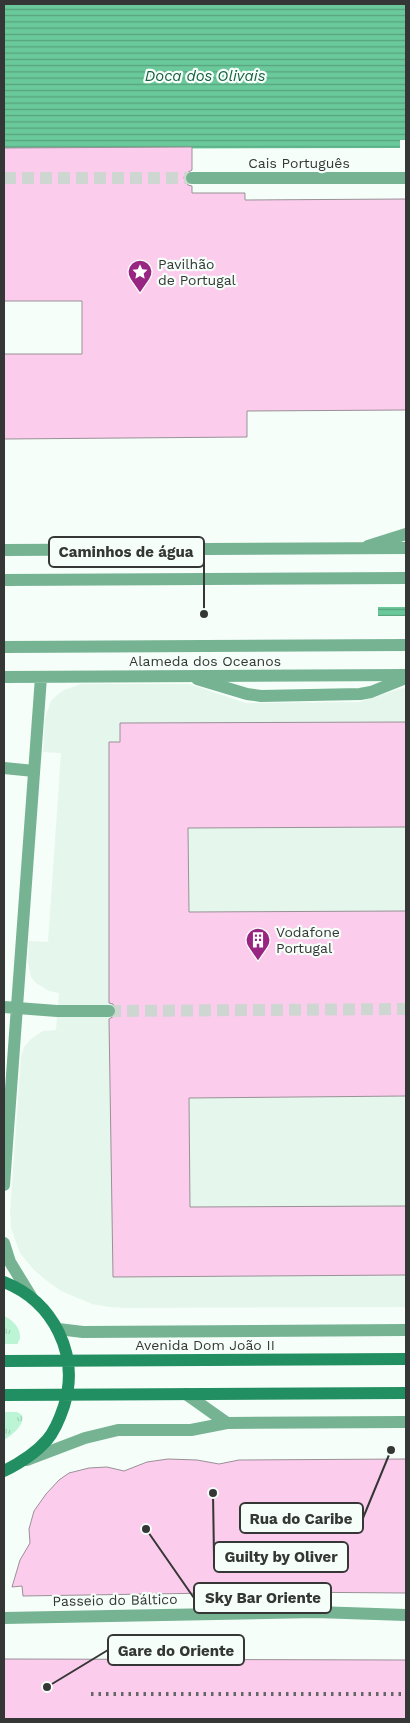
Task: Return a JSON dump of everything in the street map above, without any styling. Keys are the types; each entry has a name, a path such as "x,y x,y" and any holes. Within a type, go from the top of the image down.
{"main road":[{"path":"4,1282 32,1298 58,1329 68,1361 70,1378 68,1394 60,1419 47,1440 24,1461 4,1471"},
{"name":"Avenida Dom João II","path":"4,1362 406,1359"},
{"path":"4,1395 406,1393"}],"street":[{"name":"Cais Português","path":"192,178 406,178"},
{"path":"361,548 406,534"},
{"path":"4,550 406,548"},
{"path":"4,580 406,578"},
{"name":"Alameda dos Oceanos","path":"4,647 406,645"},
{"path":"185,676 247,694 261,696 360,694 371,692 406,676"},
{"name":"Alameda dos Oceanos","path":"4,677 406,676"},
{"path":"4,1184 10,1008 34,771 41,677"},
{"path":"4,768 34,771"},
{"path":"10,1008 57,1011 109,1011"},
{"path":"4,1243 10,1262 32,1298"},
{"name":"Avenida Dom João II","path":"58,1329 83,1332 406,1330"},
{"path":"186,1394 227,1423"},
{"path":"24,1461 85,1438 118,1430 191,1430 227,1423 406,1422"},
{"name":"Passeio do Báltico","path":"4,1618 316,1612 406,1615"}],"shaded area":[{"path":"81,684 189,684 246,703 360,702 406,687 406,1307 109,1307 92,1304 61,1291 34,1270 20,1253 11,1228 10,1212 21,1057 24,1047 31,1039 43,1031 56,1030 59,993 49,991 36,983 31,977 28,962 29,941 48,942 61,753 43,752 45,718 51,701 57,695 64,690"}],"green space":[{"path":"4,1316 18,1328 20,1339 17,1344 4,1344"},
{"path":"4,1412 17,1412 22,1415 22,1422 4,1440"}],"water":[{"name":"Doca dos Olivais","path":"4,4 406,4 406,140 400,140 400,148 4,149"},
{"path":"378,607 406,607 406,616 378,616"}],"building":[{"path":"192,147 192,170 185,174 184,178 188,185 192,186 192,193 245,193 245,200 406,199 406,410 247,411 247,437 4,439 4,354 82,354 82,301 4,301 4,148"},
{"name":"Vodafone Portugal","path":"406,722 406,827 188,828 189,912 406,911 406,1096 189,1098 190,1207 406,1206 406,1275 113,1277 109,1019 116,1015 117,1011 113,1004 109,1003 109,742 120,742 120,723"},
{"path":"168,1459 197,1460 219,1464 239,1460 406,1459 406,1593 277,1592 23,1596 22,1586 12,1587 20,1560 30,1543 29,1529 34,1511 59,1480 69,1473 89,1468 107,1467 124,1471 147,1462"},
{"path":"4,1659 406,1660 406,1719 4,1719"}],"tunnel":[{"path":"4,178 192,178"},
{"path":"109,1011 406,1009"}],"railway":[{"path":"91,1694 406,1694"}],"place":[{"name":"Pavilhão de Portugal","path":"140,293"},
{"name":"Caminhos de água","path":"204,614"},
{"name":"Vodafone Portugal","path":"258,961"},
{"name":"Rua do Caribe","path":"391,1450"},
{"name":"Guilty by Oliver","path":"213,1493"},
{"name":"Sky Bar Oriente","path":"146,1529"},
{"name":"Gare do Oriente","path":"47,1687"}]}
